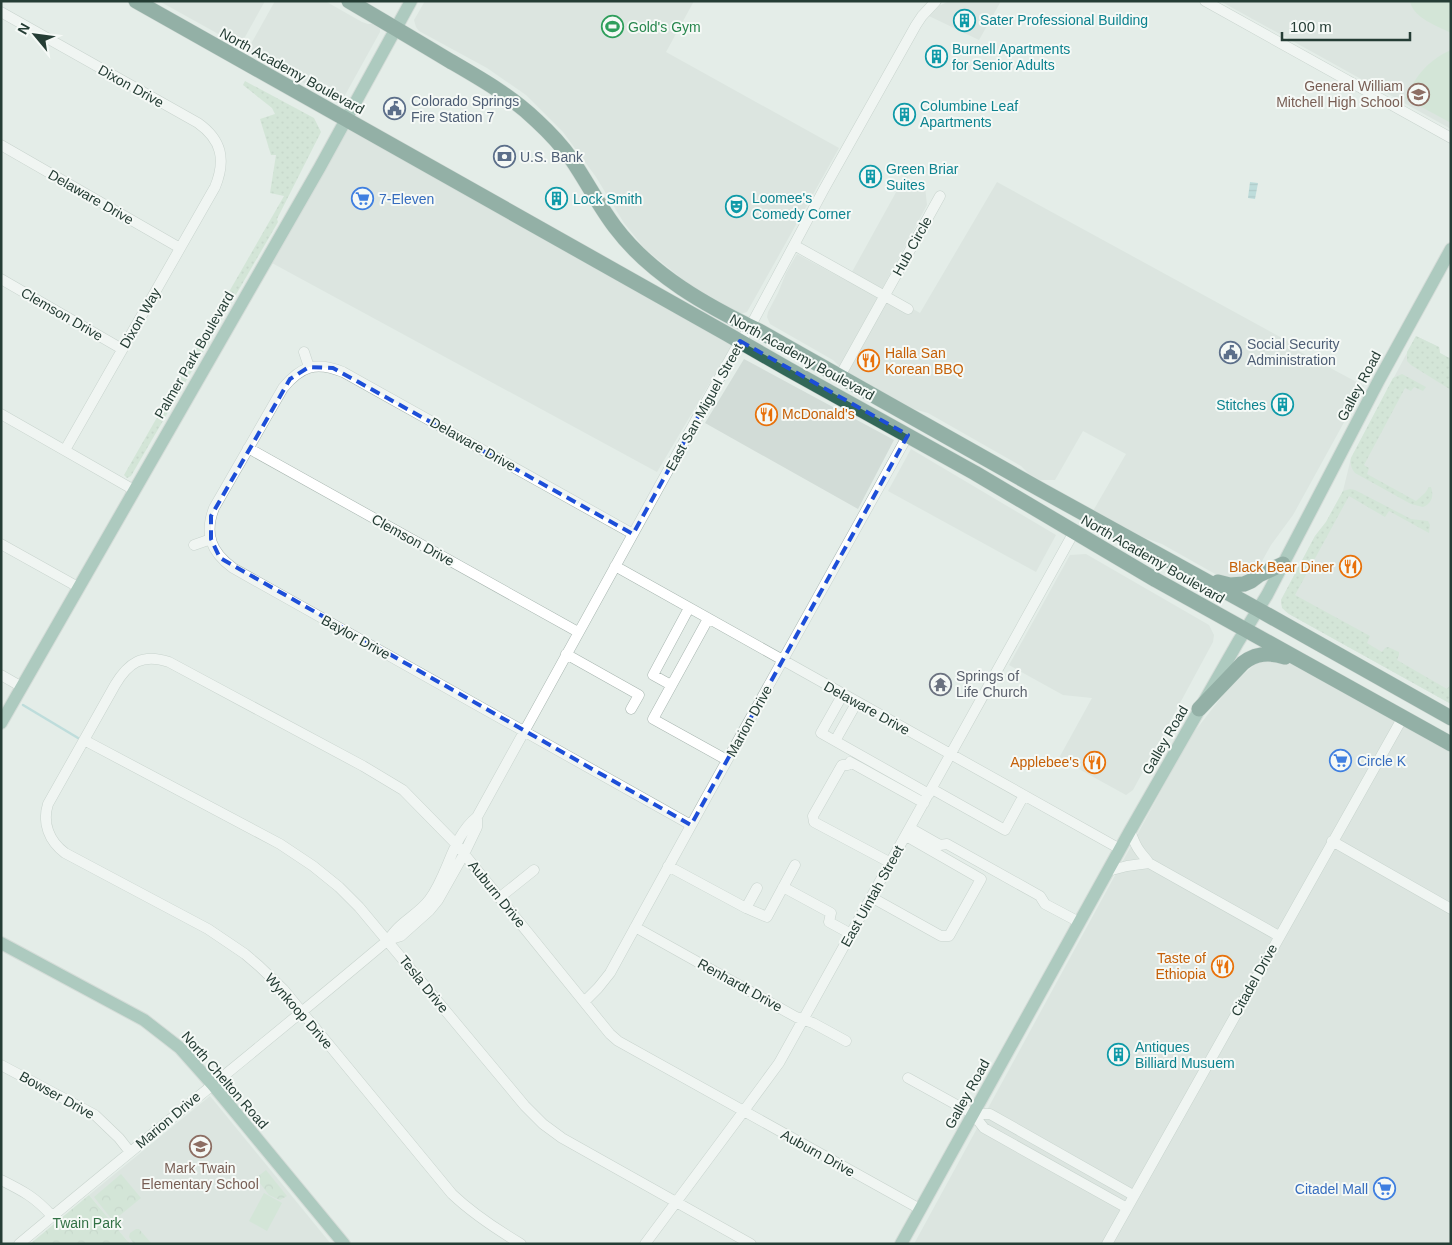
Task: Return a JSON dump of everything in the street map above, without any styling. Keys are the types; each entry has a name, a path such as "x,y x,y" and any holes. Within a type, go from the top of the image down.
{"highway":[{"name":"North Academy Boulevard","path":"136,1 908,435 1245,630 1451,744"},
{"name":"North Academy Boulevard","path":"349,1 487,82 513,100 561,146 615,228 644,259 666,277 750,327 1451,718"},
{"path":"1204,580 1230,585 1244,584 1283,564"},
{"path":"1200,709 1243,663 1256,655 1264,653 1280,655 1306,664"},
{"path":"1433,708 1451,707"}],"main road":[{"name":"Palmer Park Boulevard","path":"1,723 346,120 411,1"},
{"name":"Galley Road","path":"901,1244 1130,831 1245,630 1259,610 1379,380 1451,249"},
{"name":"North Chelton Road","path":"1,943 144,1020 180,1048 344,1244"}],"street":[{"name":"East San Miguel Street","path":"456,844 477,816 916,25 936,1"},
{"path":"1205,1 1451,138"},
{"name":"Dixon Drive","path":"1,12 209,131 216,143 221,167 214,187"},
{"name":"Delaware Drive","path":"1,145 180,248"},
{"name":"Dixon Way","path":"65,450 214,187"},
{"name":"Hub Circle","path":"840,376 940,196"},
{"path":"794,245 908,310"},
{"name":"Clemson Drive","path":"1,280 122,349"},
{"path":"194,545 211,539 209,525 214,508 248,448 283,388 290,379 309,367 304,352"},
{"name":"Delaware Drive","path":"309,367 324,366 343,372 633,534"},
{"path":"1,414 134,490"},
{"name":"Marion Drive","path":"584,1002 604,982 908,435"},
{"name":"Clemson Drive","path":"248,448 578,632"},
{"name":"East Uintah Street","path":"645,1244 773,1071 804,1019 1074,532"},
{"name":"Baylor Drive","path":"211,539 220,558 233,568 691,824"},
{"path":"1,544 78,587"},
{"name":"Delaware Drive","path":"615,566 1120,849"},
{"path":"672,685 653,675 689,608"},
{"path":"708,619 653,719 727,760"},
{"path":"566,654 639,695 631,709"},
{"name":"Auburn Drive","path":"84,740 114,685 124,671 138,661 153,658 169,662 355,762 403,790 456,844 610,1034 618,1041 920,1209"},
{"path":"1,675 22,687"},
{"path":"843,694 821,734 928,795"},
{"path":"835,741 857,702"},
{"name":"Citadel Drive","path":"1107,1244 1403,717"},
{"name":"Tesla Drive","path":"84,740 299,856 339,887 359,906 525,1106 543,1124 562,1138 750,1244"},
{"name":"Wynkoop Drive","path":"84,740 48,804 46,827 53,842 65,853 208,929 246,954 271,977 302,1012 452,1194 481,1219 521,1244"},
{"path":"891,863 814,822 813,816 842,765 848,765 850,762 1004,830 1024,795"},
{"name":"East San Miguel Street","path":"464,854 477,827 477,816"},
{"path":"1130,831 1137,848 1149,864"},
{"path":"872,897 941,936 949,936 980,879 908,832"},
{"path":"908,832 940,845 947,844 1032,891 1040,896 1045,904 1079,922"},
{"path":"1332,841 1451,909"},
{"name":"Marion Drive","path":"19,1244 388,940 397,929 430,899 456,844"},
{"name":"Marion Drive","path":"388,940 401,936 430,911 464,854"},
{"path":"1108,871 1127,866 1149,864 1279,936"},
{"path":"668,866 746,908 767,917 795,865"},
{"path":"499,898 534,870"},
{"path":"783,887 831,913 828,922 851,934"},
{"path":"746,908 757,888"},
{"name":"Renhardt Drive","path":"635,927 791,1014 813,1023 846,1041"},
{"name":"Bowser Drive","path":"1,1065 94,1115 110,1129 130,1152"},
{"path":"908,1078 973,1114 984,1128 1127,1208"},
{"path":"973,1114 991,1115 1134,1195"},
{"path":"1,1180 33,1197 52,1216"}],"highlighted area":[{"path":"740,341 908,435 691,825 220,558 211,539 211,516 290,379 309,367 333,368 633,534"}],"shaded area":[{"path":"159,1 265,1 240,46"},
{"path":"275,1 325,1 362,22 375,24 380,29 344,97 333,99 247,51"},
{"path":"425,1 694,1 666,52 839,148 747,312 740,314 686,282 645,249 624,223 596,177 563,132 526,95 487,68 419,31 414,20"},
{"path":"949,1 1001,1 979,40 929,16 939,6"},
{"name":"General William Mitchell High School","path":"1220,1 1451,1 1451,129 1325,59"},
{"path":"348,127 733,344 657,472 272,263"},
{"path":"905,176 925,187 927,205 881,291 920,313 997,182 1293,344 1291,347 1364,386 1293,515 1271,545 1252,576 1224,579 1162,544 1134,534 1093,511 1126,454 1083,431 1055,480 1040,480 1021,466 928,413 910,408 849,376 833,360 770,324 767,317 768,312 797,254 847,281"},
{"path":"1416,336 1439,347 1440,353 1451,359 1451,704 1289,614 1281,604 1281,600 1315,536 1326,522 1343,491 1351,458"},
{"path":"744,359 894,440 858,509 705,423"},
{"path":"911,449 1056,535 1036,572 888,491"},
{"path":"1086,554 1209,625 1214,635 1213,642 1133,790 1126,795 1059,758 1092,698 1063,695 1009,665 1070,555"},
{"path":"1259,661 1289,663 1305,668 1451,750 1451,1244 914,1244 1191,736 1231,685"},
{"name":"Mark Twain Elementary School","path":"210,1096 331,1244 130,1244 89,1195"}],"green space":[{"path":"1451,1 1451,33 1421,17 1416,13 1410,2"},
{"path":"1451,50 1451,123 1405,98 1429,64"},
{"path":"245,81 314,118 321,132 277,219 278,222 131,476 127,478 124,475 284,196 270,193 276,155 271,155 260,119 275,114 272,108 243,85"},
{"path":"1416,336 1439,347 1440,353 1451,359 1451,390 1407,361 1407,352"},
{"path":"1402,374 1426,387 1423,391 1414,387 1411,391 1405,388 1364,465 1369,468 1367,474 1416,501 1431,487 1432,499 1423,507 1411,504 1355,473 1351,464 1351,458 1393,378"},
{"path":"1350,489 1411,519 1428,521 1430,525 1429,533 1389,511 1385,517 1349,496 1295,595 1370,636 1367,643 1382,652 1388,647 1399,652 1397,660 1447,689 1451,684 1451,704 1289,614 1282,608 1281,600 1315,536 1326,522 1343,491"},
{"path":"266,1170 287,1196 280,1200 269,1195 256,1178"},
{"path":"121,1174 141,1198 113,1221 94,1197"},
{"path":"264,1193 282,1203 267,1231 249,1221"},
{"name":"Twain Park","path":"89,1195 130,1244 30,1244"},
{"path":"139,1229 152,1244 134,1244 129,1237 130,1233"}],"water":[{"path":"1250,182 1258,183 1255,199 1248,198"}],"waterway":[{"path":"23,705 78,738"}],"place":[{"name":"Sater Professional Building","path":"964,20"},
{"name":"Gold's Gym","path":"612,27"},
{"name":"Burnell Apartments for Senior Adults","path":"936,57"},
{"name":"General William Mitchell High School","path":"1419,94"},
{"name":"Colorado Springs Fire Station 7","path":"395,109"},
{"name":"Columbine Leaf Apartments","path":"904,114"},
{"name":"U.S. Bank","path":"504,157"},
{"name":"Green Briar Suites","path":"870,177"},
{"name":"7-Eleven","path":"363,199"},
{"name":"Lock Smith","path":"557,199"},
{"name":"Loomee's Comedy Corner","path":"736,206"},
{"name":"Social Security Administration","path":"1231,352"},
{"name":"Halla San Korean BBQ","path":"869,361"},
{"name":"Stitches","path":"1282,405"},
{"name":"McDonald's","path":"766,414"},
{"name":"Black Bear Diner","path":"1350,567"},
{"name":"Springs of Life Church","path":"940,684"},
{"name":"Circle K","path":"1341,761"},
{"name":"Applebee's","path":"1095,762"},
{"name":"Taste of Ethiopia","path":"1222,966"},
{"name":"Antiques Billiard Musuem","path":"1119,1055"},
{"name":"Mark Twain Elementary School","path":"200,1146"},
{"name":"Citadel Mall","path":"1384,1189"}]}
